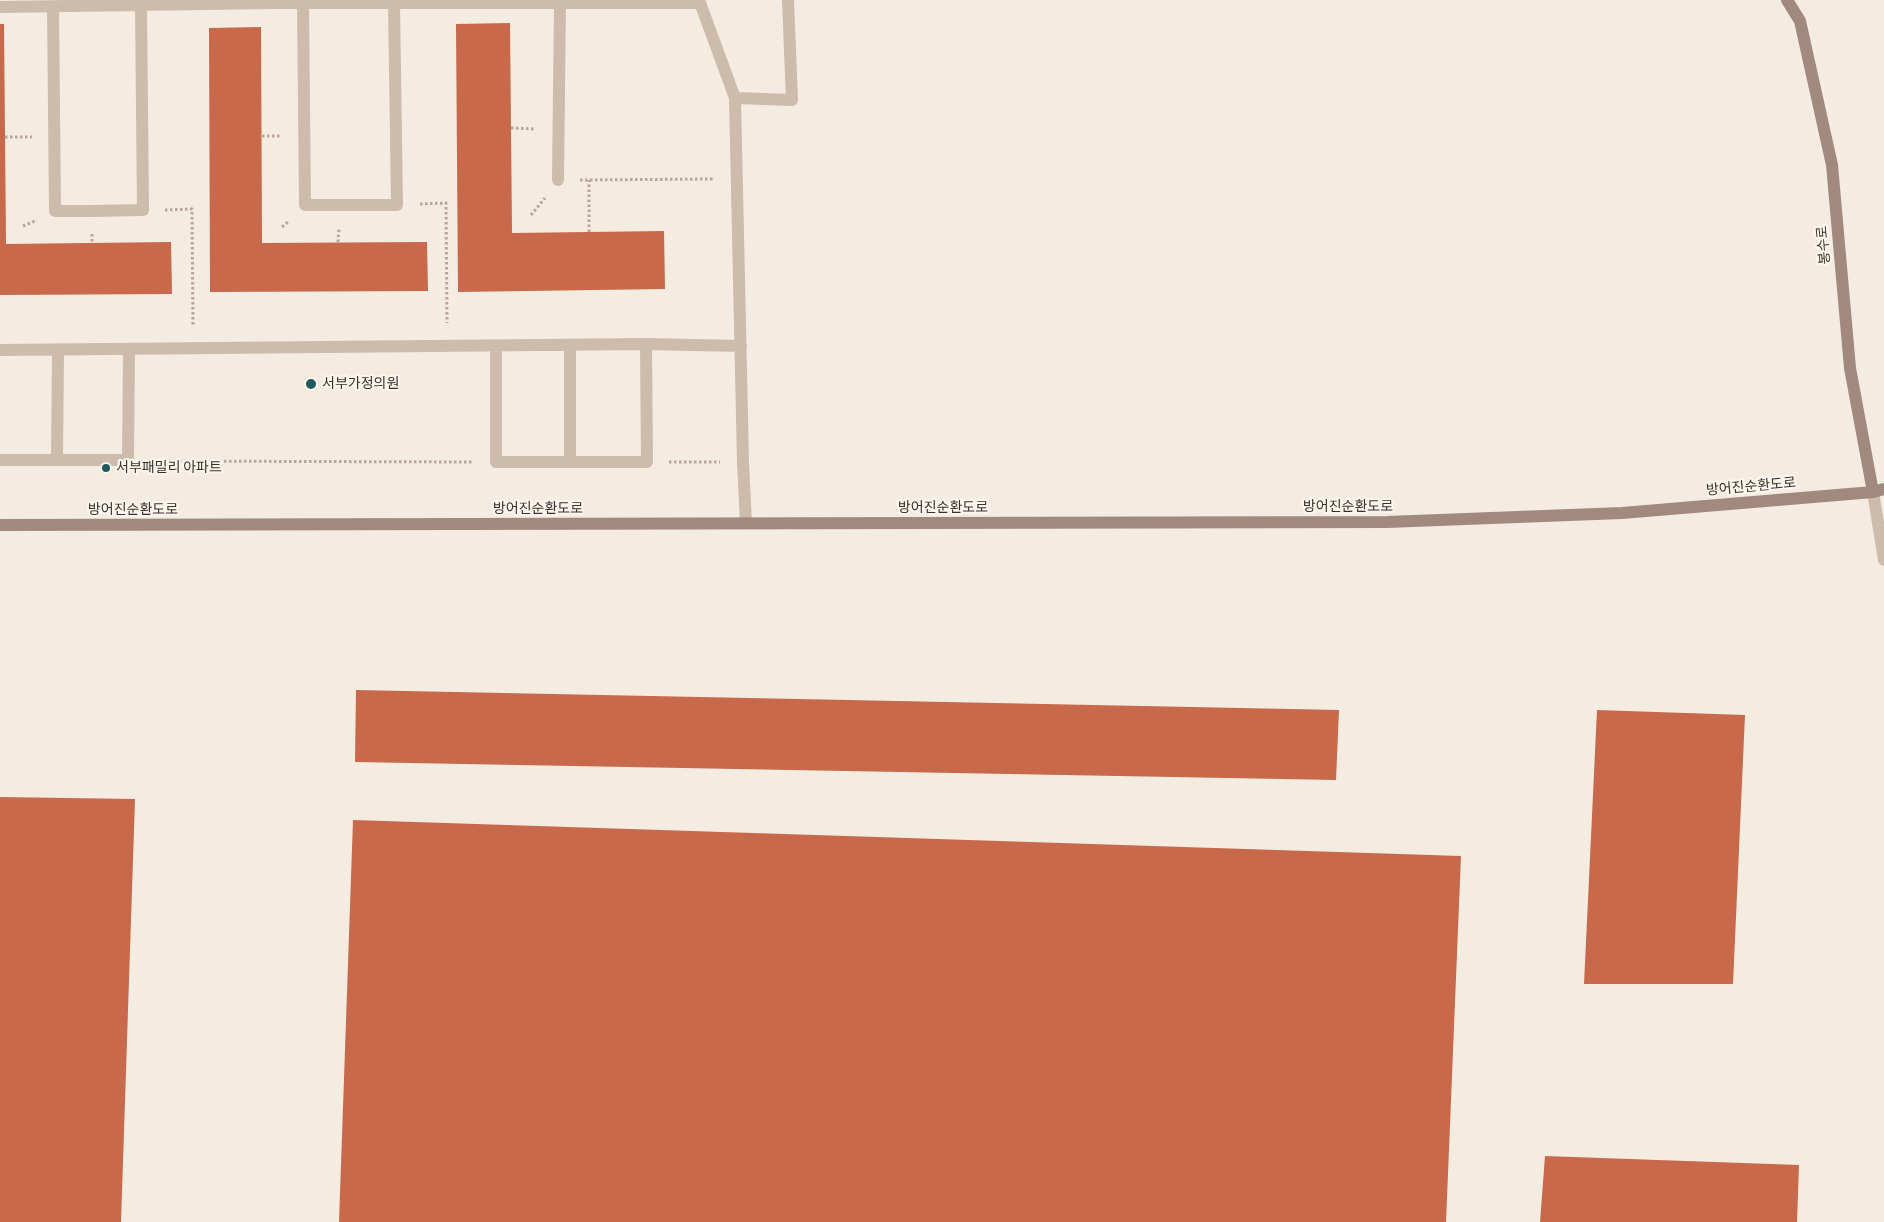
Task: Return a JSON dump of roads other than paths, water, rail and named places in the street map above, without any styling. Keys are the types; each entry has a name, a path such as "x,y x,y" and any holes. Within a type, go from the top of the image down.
{"main road":[{"name":"봉수로","path":"1787,0 1800,21 1832,165 1850,368 1878,490"},
{"name":"방어진순환도로","path":"0,526 1388,522 1622,514 1878,490"}],"street":[{"path":"735,98 792,100 788,0"},
{"path":"0,7 303,3 700,2 735,98 746,523"},
{"path":"303,3 305,205 398,205 394,3"},
{"path":"558,180 560,3"},
{"path":"52,6 55,211 143,210 141,5"},
{"path":"0,350 646,344 741,346"},
{"path":"496,346 496,462 647,462 646,344"},
{"path":"570,345 570,462"},
{"path":"0,460 128,460 130,349"},
{"path":"57,460 58,350"},
{"path":"1878,490 1884,560"}],"place":[{"name":"서부가정의원","path":"311,384"},
{"name":"서부패밀리 아파트","path":"106,468"}]}
